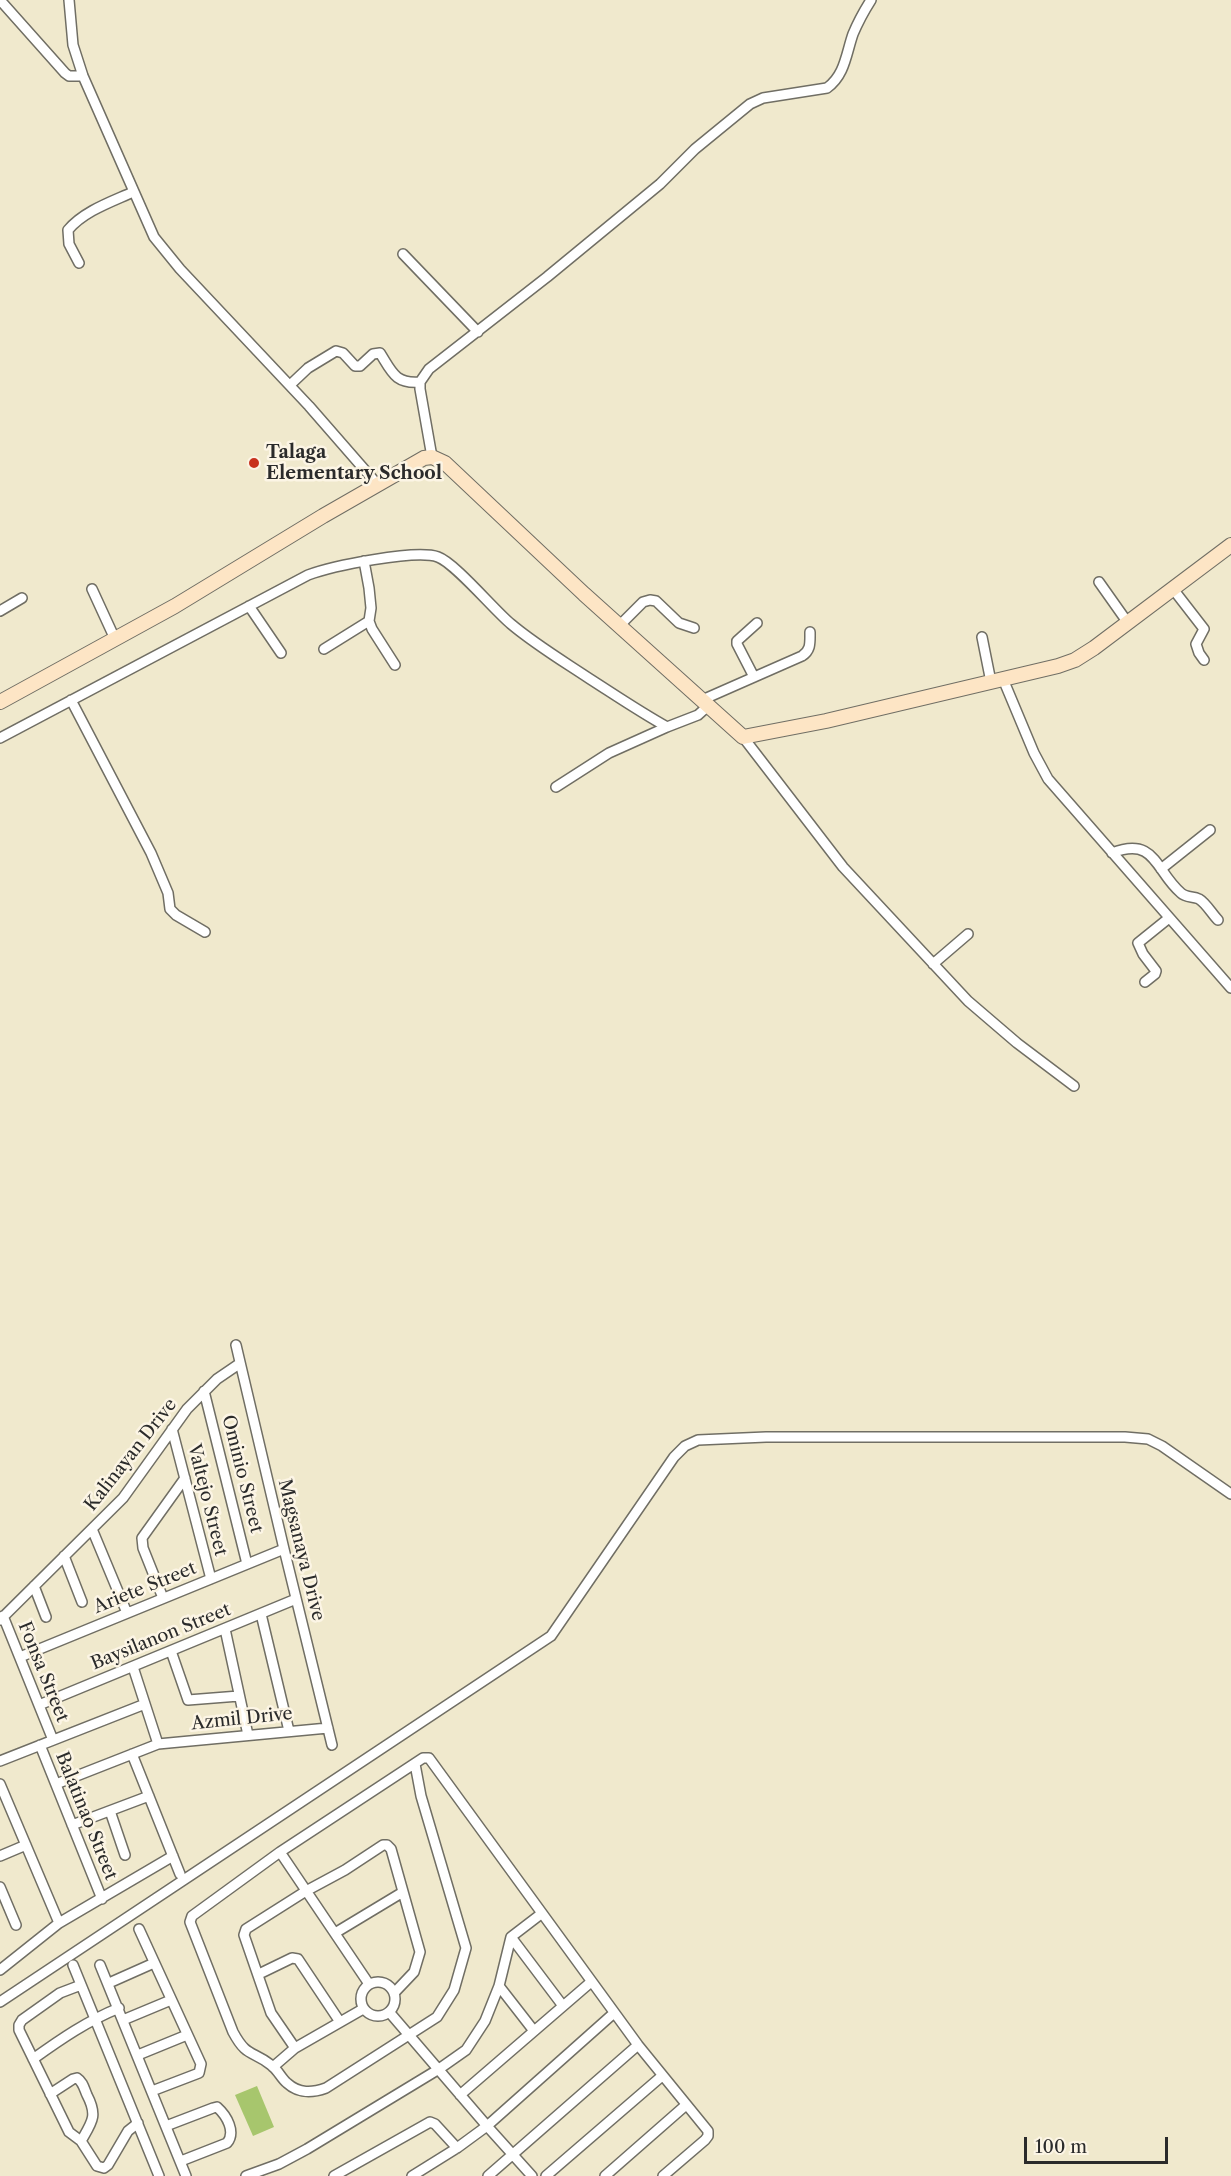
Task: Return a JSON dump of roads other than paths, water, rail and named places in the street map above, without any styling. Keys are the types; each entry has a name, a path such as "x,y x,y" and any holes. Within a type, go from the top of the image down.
{"street":[{"path":"0,0 65,73 69,76 83,76"},
{"path":"69,0 73,45 83,76 146,221 162,248 290,385 377,483"},
{"path":"432,457 420,382 429,369 660,184 695,149 750,104 764,98 827,88 835,82 844,66 856,26 871,0"},
{"path":"79,263 69,244 68,230 94,211 133,192"},
{"path":"403,254 478,332"},
{"path":"290,385 308,369 336,351 343,353 355,366 360,366 373,354 380,353 392,374 399,380 407,383 420,382"},
{"path":"0,702 210,585 377,483 415,462 432,457 445,463 535,549 743,736 843,867 933,964 968,1001 1017,1043 1074,1086"},
{"path":"743,736 826,721 1075,660 1231,545"},
{"path":"0,738 308,575 336,566 364,561 432,555 450,565 496,611 528,637 624,702 667,727"},
{"path":"364,561 371,608 369,621 377,639 395,665"},
{"path":"1099,582 1128,623"},
{"path":"92,589 116,639"},
{"path":"1173,589 1204,629 1196,644 1204,660"},
{"path":"0,611 22,598"},
{"path":"620,625 643,602 650,600 656,601 684,626 694,628"},
{"path":"249,606 281,653"},
{"path":"324,649 369,621"},
{"path":"754,677 737,641 757,623"},
{"path":"556,786 609,753 698,715 705,703 808,652 810,632"},
{"path":"982,637 997,680 1045,775 1231,988"},
{"path":"71,700 151,853 167,888 170,909 205,932"},
{"path":"1161,869 1210,830"},
{"path":"1112,853 1130,848 1141,849 1150,854 1180,893 1202,902 1218,920"},
{"path":"1145,982 1156,971 1138,944 1169,918"},
{"path":"933,964 968,934"},
{"name":"Magsanaya Drive","path":"236,1345 332,1744"},
{"name":"Kalinayan Drive","path":"2,1618 123,1498 187,1409 204,1391 239,1364"},
{"name":"Ominio Street","path":"204,1391 247,1564"},
{"name":"Valtejo Street","path":"172,1429 211,1579"},
{"path":"0,2002 551,1636 674,1457 685,1446 698,1440 766,1437 1125,1437 1148,1439 1162,1446 1231,1494"},
{"path":"164,1598 143,1548 142,1538 185,1478"},
{"path":"92,1529 127,1613"},
{"name":"Ariete Street","path":"20,1658 284,1549"},
{"path":"64,1556 82,1602"},
{"path":"34,1586 46,1617"},
{"name":"Baysilanon Street","path":"39,1705 296,1599"},
{"path":"261,1614 289,1731"},
{"name":"Fonsa Street","path":"2,1618 53,1740"},
{"path":"225,1629 248,1735"},
{"path":"171,1651 188,1701 239,1696"},
{"path":"133,1667 158,1744"},
{"path":"0,1761 145,1704"},
{"name":"Azmil Drive","path":"56,1784 158,1744 328,1728"},
{"name":"Balatinao Street","path":"40,1745 102,1899"},
{"path":"132,1754 180,1874"},
{"path":"415,1764 421,1796 466,1948 454,1990 437,2017 326,2088 315,2092 304,2092 287,2084 273,2067 241,2047 190,1922 196,1911 280,1852 423,1758 429,1758 614,2013 708,2131 708,2136 663,2176"},
{"path":"0,1784 4,1804 26,1845 59,1923"},
{"path":"72,1825 149,1796"},
{"path":"110,1811 124,1855"},
{"path":"0,1856 26,1845"},
{"path":"294,2048 271,2013 244,1935 246,1929 383,1845 391,1848 420,1952 414,1972 395,1992"},
{"path":"280,1852 369,1984"},
{"path":"0,1970 59,1923 173,1856"},
{"path":"0,1887 16,1925"},
{"path":"335,1933 403,1892"},
{"path":"246,2176 279,2164 307,2149 439,2069 466,2050 485,2021 499,1986 511,1937 541,1914"},
{"path":"139,1929 201,2064 199,2073 152,2091"},
{"path":"511,1937 563,2006"},
{"path":"259,1974 292,1958 298,1959 340,2022"},
{"path":"109,1983 154,1964"},
{"path":"73,1965 159,2176"},
{"path":"100,1965 186,2176"},
{"path":"376,1981 384,1982 395,1992 396,2004 390,2013 381,2017 371,2015 363,2009 360,2000 369,1984 376,1981"},
{"path":"460,2095 591,1982"},
{"path":"81,1985 60,1993 19,2025 19,2030 69,2132 81,2141 97,2166 106,2172 129,2131 138,2123"},
{"path":"499,1986 534,2031"},
{"path":"123,2020 171,2000"},
{"path":"33,2059 65,2035 119,2008"},
{"path":"273,2067 294,2048 363,2009"},
{"path":"390,2013 532,2176"},
{"path":"412,2176 487,2126 614,2013"},
{"path":"138,2055 187,2035"},
{"path":"488,2176 638,2045"},
{"path":"546,2176 662,2076"},
{"path":"50,2094 73,2079 77,2078 81,2081 94,2108 93,2117 81,2141"},
{"path":"605,2176 686,2105"},
{"path":"166,2126 218,2108 231,2130 231,2138 227,2143 181,2162"},
{"path":"334,2176 430,2122 457,2148"}],"place":[{"name":"Talaga Elementary School","path":"254,463"}]}
